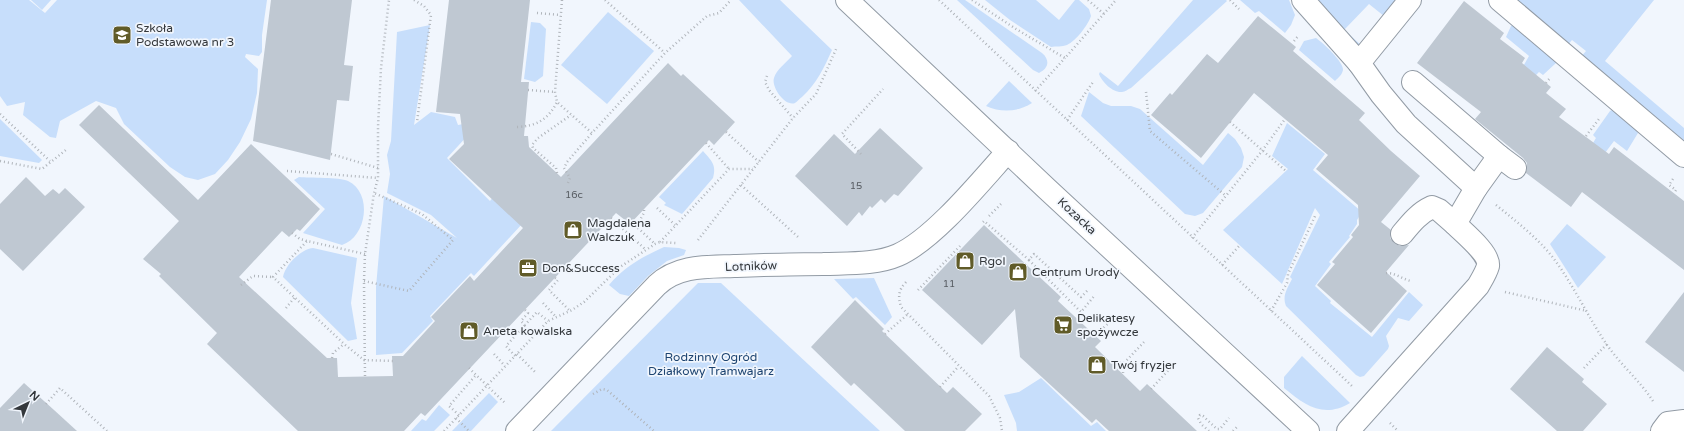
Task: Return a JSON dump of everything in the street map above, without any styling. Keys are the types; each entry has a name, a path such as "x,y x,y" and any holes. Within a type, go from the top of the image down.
{"street":[{"name":"Kozacka","path":"847,0 1308,431"},
{"path":"1303,0 1359,63 1381,94 1406,124 1476,188"},
{"path":"1359,63 1410,0"},
{"path":"1500,0 1684,156"},
{"path":"1413,82 1507,162 1476,188 1455,224"},
{"name":"Lotników","path":"517,431 657,285 670,275 695,267 826,264 886,259 899,254 918,242 942,221 1008,151"},
{"path":"1348,431 1478,286 1485,274 1488,264 1484,253 1455,224 1439,210 1432,207 1415,218 1402,234"}],"path":[{"path":"365,376 365,254 374,193 378,178 378,127 381,68 389,0"},
{"path":"414,0 424,6 431,14 417,122"},
{"path":"562,0 555,92 557,102 592,133"},
{"path":"605,0 665,53"},
{"path":"568,183 570,178 564,168 566,162 665,53 708,16 719,13 731,0"},
{"path":"939,0 1192,238 1271,310 1398,431"},
{"path":"972,0 1016,29 1066,58"},
{"path":"1088,0 1104,14"},
{"path":"1230,0 1239,9"},
{"path":"1035,91 1066,58 1114,1"},
{"path":"537,13 561,15"},
{"path":"696,243 793,118 819,89 837,47"},
{"path":"767,76 766,82 769,90 793,118"},
{"path":"1067,120 1093,82"},
{"path":"861,154 842,134 883,89"},
{"path":"528,90 555,92"},
{"path":"1146,92 1150,131 1226,196"},
{"path":"517,127 532,126 552,111 557,102"},
{"path":"0,114 50,161"},
{"path":"556,173 556,168 533,148 532,145 538,138 571,115"},
{"path":"1192,238 1262,151 1285,118"},
{"path":"1230,122 1286,171"},
{"path":"726,132 759,162"},
{"path":"706,143 729,169"},
{"path":"0,161 42,169 50,161 67,149"},
{"path":"331,154 378,168"},
{"path":"444,431 548,321 570,311 584,302 620,267 660,242 729,169 753,169"},
{"path":"287,171 378,178"},
{"path":"741,185 826,264"},
{"path":"1476,188 1542,245 1587,310 1607,344 1625,369 1647,392 1671,425"},
{"path":"364,281 409,291 453,240 422,214 374,193"},
{"path":"979,226 1001,204"},
{"path":"657,208 675,225"},
{"path":"644,210 644,213 637,225 638,228 655,244"},
{"path":"1271,310 1287,283 1288,274 1316,214"},
{"path":"611,218 646,250"},
{"path":"984,221 1029,260 1080,312 1096,295"},
{"path":"292,234 307,241 365,254"},
{"path":"273,276 307,241"},
{"path":"660,242 682,244"},
{"path":"918,290 963,242"},
{"path":"1222,265 1240,245"},
{"path":"1029,260 1034,254 1081,297 1090,289"},
{"path":"1386,273 1393,273 1404,280 1411,281"},
{"path":"932,274 935,277"},
{"path":"241,285 253,276 273,276 344,344 364,360 393,361"},
{"path":"556,278 558,280 549,290 570,311"},
{"path":"908,279 900,288 898,295 901,307 958,367 984,391 995,406 1000,418 1002,431"},
{"path":"1478,286 1587,310"},
{"path":"286,308 295,297"},
{"path":"543,303 556,317"},
{"path":"525,310 528,313 521,321 525,325"},
{"path":"515,356 506,346 537,312 548,321"},
{"path":"885,334 908,314"},
{"path":"1095,336 1117,315"},
{"path":"1123,373 1124,363 1144,342"},
{"path":"332,358 333,353 344,344"},
{"path":"1584,368 1607,344"},
{"path":"494,354 505,366"},
{"path":"1112,363 1124,363"},
{"path":"1151,388 1174,364"},
{"path":"940,387 958,367"},
{"path":"469,368 487,385"},
{"path":"459,415 449,406 476,375"},
{"path":"46,404 60,388 106,431"},
{"path":"590,397 595,392 602,389 607,390 654,431"},
{"path":"1209,431 1201,424 1198,418 1200,415 1217,429 1220,429 1229,418"},
{"path":"456,418 469,431"},
{"path":"1233,431 1238,426"}],"green space":[{"name":"Szkoła Podstawowa nr 3","path":"0,0 29,0 45,13 57,0 267,0 262,35 262,52 259,56 246,54 245,57 258,69 257,93 251,119 240,142 228,160 215,174 198,180 185,177 170,167 124,124 116,108 96,101 60,121 56,138 50,137 23,115 25,102 7,106 0,96"},
{"path":"31,0 51,0 42,10"},
{"path":"739,0 780,0 832,50 816,81 795,103 787,102 783,99 777,91 774,82 777,72 792,56"},
{"path":"957,0 965,0 1042,53 1047,61 1045,69 1039,73 1033,70"},
{"path":"985,0 1036,0 1059,20 1075,0 1079,0 1089,9 1091,16 1087,24 1074,40 1065,46 1051,47 1010,20"},
{"path":"1193,0 1227,1 1131,88 1123,92 1119,92 1115,91 1105,83 1100,77 1100,72 1118,86"},
{"path":"1240,0 1289,0 1295,15 1291,25 1285,33 1259,11 1255,13"},
{"path":"1316,0 1396,0 1384,16 1369,4 1344,30 1361,45 1359,47"},
{"path":"1512,0 1654,0 1605,61 1684,128 1684,146 1580,58 1586,51 1572,40 1566,47"},
{"path":"608,12 654,51 607,104 561,65"},
{"path":"531,22 540,23 546,29 543,76 535,82 524,79"},
{"path":"1515,24 1556,58 1556,63 1543,75 1539,72 1533,78 1521,70 1529,56 1506,37 1511,26"},
{"path":"430,25 414,125 431,112 455,117 458,125 469,123 470,133 447,158 490,201 493,197 522,224 474,276 471,273 430,316 433,321 402,353 376,355 376,287 384,196 457,238 431,215 387,193 390,174 387,155 391,141 397,32"},
{"path":"1316,38 1332,52 1342,66 1342,73 1335,81 1299,50 1304,41"},
{"path":"1009,81 1032,103 1015,110 998,110 986,106"},
{"path":"1089,92 1103,103 1111,106 1131,106 1140,109 1203,165 1228,133 1235,139 1241,148 1244,157 1242,167 1203,213 1195,216 1185,214 1081,116"},
{"path":"1614,109 1636,125 1638,133 1627,151 1614,141 1602,157 1590,148 1596,138 1593,135 1610,111"},
{"path":"0,119 42,160 39,163 0,156"},
{"path":"1287,123 1325,154 1313,170 1362,212 1357,220 1357,224 1349,236 1350,237 1329,262 1331,264 1315,286 1331,301 1330,303 1372,337 1409,292 1423,305 1409,321 1398,318 1386,336 1389,346 1388,349 1364,376 1360,377 1356,375 1286,306 1286,292 1292,279 1290,277 1320,215 1315,208 1282,284 1223,230 1288,169 1272,156"},
{"path":"703,151 714,166 713,178 682,214 664,205 666,203 659,197"},
{"path":"299,177 344,180 356,187 364,204 364,214 357,233 350,240 342,245 303,233 325,209 294,180"},
{"path":"1567,224 1606,257 1578,288 1550,244"},
{"path":"664,247 686,250 684,255 667,261 648,276 629,296 620,294 609,285 634,263"},
{"path":"313,248 357,258 351,303 357,339 348,341 283,277 284,272 294,258 304,251"},
{"path":"874,278 892,317 885,325 856,297 853,299 834,279"},
{"name":"Rodzinny Ogród Działkowy Tramwajarz","path":"698,283 721,283 880,431 551,431"},
{"path":"1302,356 1350,403 1340,408 1323,410 1315,408 1299,400 1284,388 1284,377"},
{"path":"1041,378 1091,426 1097,422 1106,431 1017,431 1016,423 1004,395 1019,392"},
{"path":"489,393 498,402 471,431 452,431"},
{"path":"439,405 450,415 434,431 411,431 422,419 426,421"}],"building":[{"path":"271,0 352,0 344,65 353,66 349,101 337,100 330,160 253,141"},
{"path":"449,0 530,0 521,82 529,82 524,136 528,136 529,147 561,177 668,63 681,76 683,74 735,122 714,145 709,140 630,224 616,213 425,416 421,413 404,431 298,431 207,344 217,333 159,276 161,274 143,259 179,221 79,125 99,105 198,200 251,144 320,209 300,231 297,229 289,237 282,231 239,277 327,358 337,358 338,377 393,376 392,356 403,356 435,321 431,317 470,276 474,281 523,228 449,159 464,144 460,114 436,112"},
{"path":"1464,1 1504,33 1500,39 1525,58 1522,63 1551,87 1546,93 1566,109 1559,117 1609,154 1614,147 1684,201 1684,270 1582,192 1571,207 1526,173 1527,163 1523,158 1475,119 1481,112 1417,63"},
{"path":"1258,16 1296,47 1293,51 1365,113 1359,120 1420,176 1381,222 1391,230 1390,238 1394,243 1400,246 1409,245 1386,272 1407,291 1371,333 1317,285 1335,264 1332,262 1353,237 1351,235 1359,225 1358,205 1316,169 1328,155 1254,93 1201,158 1151,115 1170,93 1172,95 1207,54 1218,63"},
{"path":"880,128 923,168 898,196 894,194 885,203 881,199 872,208 870,206 862,216 859,212 847,226 795,176 834,134 855,154"},
{"path":"26,177 45,196 53,189 59,194 65,188 85,207 23,271 0,249 0,204"},
{"path":"984,225 1061,297 1058,301 1101,341 1095,347 1140,391 1147,384 1197,431 1109,431 1096,419 1092,423 1020,357 1015,309 982,345 922,290"},
{"path":"1684,292 1684,372 1645,342"},
{"path":"855,300 884,329 882,331 947,393 953,387 982,414 965,431 905,431 854,383 851,386 811,347"},
{"path":"1547,347 1584,379 1582,382 1607,404 1583,431 1557,431 1510,389"},
{"path":"24,383 77,431 0,431 0,408"}],"place":[{"name":"Szkoła Podstawowa nr 3","path":"122,35"},
{"name":"Magdalena Walczuk","path":"573,230"},
{"name":"Rgol","path":"965,261"},
{"name":"Don&Success","path":"528,268"},
{"name":"Centrum Urody","path":"1018,272"},
{"name":"Delikatesy spożywcze","path":"1063,325"},
{"name":"Aneta kowalska","path":"469,331"},
{"name":"Twój fryzjer","path":"1097,365"}]}
